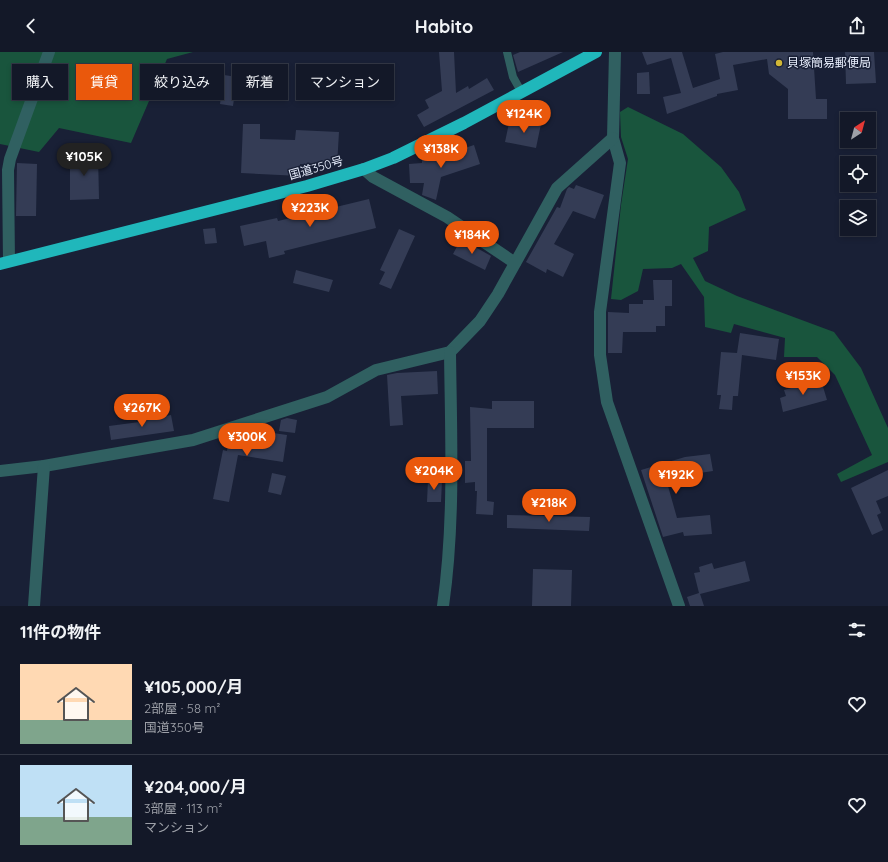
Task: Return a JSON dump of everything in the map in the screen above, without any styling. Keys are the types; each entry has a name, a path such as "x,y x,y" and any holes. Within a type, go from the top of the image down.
{"highway":[{"name":"国道350号","path":"4,262 307,186 364,169 393,158 522,93 596,52"}],"street":[{"path":"4,262 8,170 5,158 49,52"},
{"path":"615,52 613,138 620,163 600,312 601,362 607,402 679,606"},
{"path":"0,471 44,466 193,440 327,397 376,370 450,352 480,321 498,294 557,188 613,138"},
{"path":"364,169 373,177 446,217 515,263"},
{"path":"443,606 448,574 451,500 450,352"},
{"path":"34,606 44,466"}],"lane":[{"path":"507,52 513,78 522,93"}],"green space":[{"path":"0,52 193,52 167,59 165,64 140,64 140,100 149,100 131,143 59,128 39,152 0,144"},
{"path":"628,107 683,134 721,167 739,192 746,210 709,227 708,251 693,258 705,281 737,296 834,332 861,368 888,428 888,462 841,482 837,474 872,455 835,375 817,357 784,357 785,338 734,324 731,333 705,327 704,297 681,264 672,268 643,269 638,291 621,300 611,299 621,205 628,159 621,137 620,112"}],"building":[{"path":"439,52 454,52 456,93 468,86 469,89 487,78 494,90 424,127 417,115 429,108 425,100 442,91"},
{"path":"520,52 563,52 518,72 513,55"},
{"path":"642,52 682,52 693,88 720,79 715,54 723,52 813,52 816,99 827,99 827,119 788,119 788,89 769,74 767,59 733,65 738,90 717,94 717,96 667,114 663,97 681,93 671,58 647,65"},
{"path":"845,52 874,52 876,83 846,84"},
{"path":"649,72 650,94 637,94 637,73"},
{"path":"224,75 232,76 233,106 220,104 221,100 224,100"},
{"path":"517,119 541,124 536,148 505,142 509,123 516,125"},
{"path":"243,124 260,124 260,139 295,140 296,130 339,132 337,166 300,164 300,176 241,173"},
{"path":"474,145 480,164 441,177 436,200 422,195 424,183 410,183 409,164 422,163 422,158 451,157 450,153"},
{"path":"70,154 98,154 99,199 70,200"},
{"path":"17,163 37,164 36,216 16,216"},
{"path":"576,185 604,195 595,219 573,211 554,244 574,254 563,277 547,269 546,273 526,262 557,207 560,208 567,189 569,187 574,189"},
{"path":"369,199 376,228 284,251 285,254 269,258 266,241 244,246 240,226 277,218 278,221"},
{"path":"215,228 217,243 205,244 203,229"},
{"path":"399,229 415,236 391,289 379,284 385,272 380,270"},
{"path":"461,239 491,256 485,270 453,254"},
{"path":"296,270 333,280 329,292 293,283"},
{"path":"653,280 672,280 672,306 665,306 665,326 656,326 656,332 623,332 622,353 608,353 608,312 629,313 629,304 643,304 643,300 654,300"},
{"path":"740,333 779,339 776,360 742,355 738,396 733,396 732,410 719,409 721,395 717,395 721,352 737,353"},
{"path":"437,371 438,394 401,396 403,425 390,426 387,375"},
{"path":"821,380 827,400 783,412 780,398 786,396 784,390"},
{"path":"492,401 534,401 534,428 487,428 487,501 494,502 493,515 476,514 477,491 475,491 475,482 465,483 465,461 471,461 470,407 492,409"},
{"path":"171,415 174,431 111,440 109,426 147,421 147,419"},
{"path":"287,418 297,420 295,433 279,431 281,420"},
{"path":"259,431 287,435 283,462 238,455 229,502 213,499 223,450 227,451 229,436 235,434 258,438"},
{"path":"710,454 713,471 693,474 693,472 666,479 677,518 710,515 712,534 684,536 683,532 663,537 641,470 685,457"},
{"path":"888,470 888,496 876,501 881,513 877,515 883,530 872,535 851,488"},
{"path":"272,473 286,476 281,495 268,492"},
{"path":"428,480 442,480 441,502 427,502"},
{"path":"507,515 590,517 589,531 507,528"},
{"path":"745,561 750,581 700,594 704,606 690,606 687,597 699,593 694,573 700,572 699,567 712,563 714,569"},
{"path":"533,569 572,570 571,606 532,606"}],"place":[{"name":"貝塚簡易郵便局","path":"779,63"}]}
